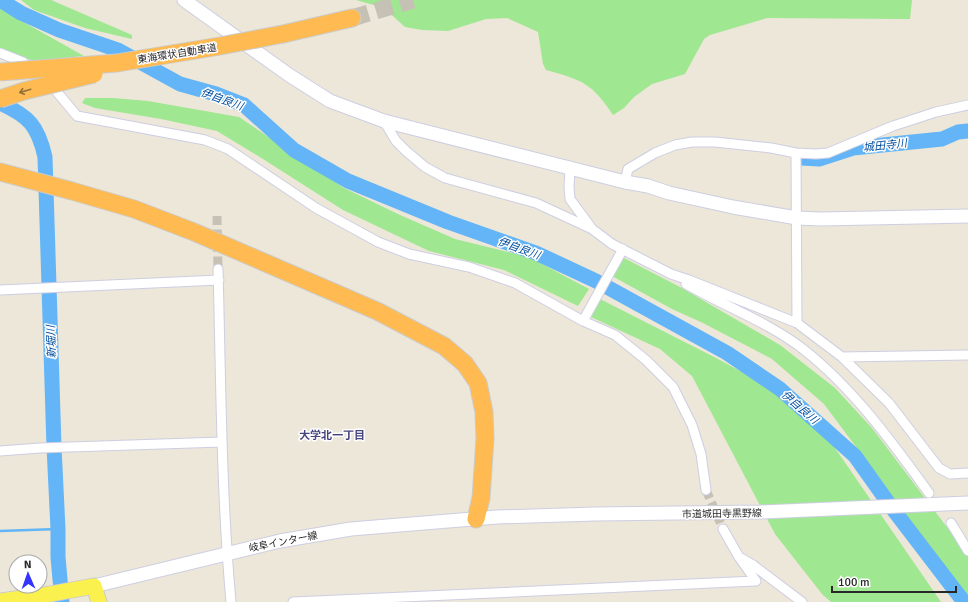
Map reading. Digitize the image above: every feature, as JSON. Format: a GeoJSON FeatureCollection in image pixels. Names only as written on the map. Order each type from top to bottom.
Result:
{"type":"FeatureCollection","features":[{"type":"Feature","properties":{"kind":"highway","name":"東海環状自動車道"},"geometry":{"type":"LineString","coordinates":[[0,72],[87,66],[158,57],[283,34],[352,18]]}},
{"type":"Feature","properties":{"kind":"highway"},"geometry":{"type":"LineString","coordinates":[[0,99],[24,91],[158,57]]}},
{"type":"Feature","properties":{"kind":"highway"},"geometry":{"type":"LineString","coordinates":[[0,172],[28,185],[71,196],[134,209],[194,232],[377,311],[444,346],[465,364],[478,383],[484,412],[485,439],[481,498],[476,518]]}},
{"type":"Feature","properties":{"kind":"highway"},"geometry":{"type":"LineString","coordinates":[[0,184],[28,185]]}},
{"type":"Feature","properties":{"kind":"main road"},"geometry":{"type":"LineString","coordinates":[[0,601],[94,586]]}},
{"type":"Feature","properties":{"kind":"main road"},"geometry":{"type":"LineString","coordinates":[[90,602],[94,586]]}},
{"type":"Feature","properties":{"kind":"main road"},"geometry":{"type":"LineString","coordinates":[[94,586],[99,602]]}},
{"type":"Feature","properties":{"kind":"street"},"geometry":{"type":"LineString","coordinates":[[184,0],[288,75],[330,101],[384,121],[625,182],[648,186],[669,193],[733,207],[797,218],[821,219],[968,216]]}},
{"type":"Feature","properties":{"kind":"street"},"geometry":{"type":"LineString","coordinates":[[0,53],[23,62],[47,80],[77,116],[204,140],[228,149],[316,208],[378,242],[409,254],[470,267],[515,283],[615,335],[646,360],[672,387],[692,425],[701,454],[706,490]]}},
{"type":"Feature","properties":{"kind":"street"},"geometry":{"type":"LineString","coordinates":[[625,182],[628,169],[655,153],[692,142],[715,142],[771,148],[796,153],[828,154],[893,126],[936,112],[968,105]]}},
{"type":"Feature","properties":{"kind":"street"},"geometry":{"type":"LineString","coordinates":[[384,121],[396,141],[406,151],[425,167],[444,178],[536,202],[592,229],[621,253],[798,323],[842,357],[889,403],[939,468],[950,474],[968,473]]}},
{"type":"Feature","properties":{"kind":"street"},"geometry":{"type":"LineString","coordinates":[[796,153],[798,323]]}},
{"type":"Feature","properties":{"kind":"street"},"geometry":{"type":"LineString","coordinates":[[570,168],[570,199],[592,229]]}},
{"type":"Feature","properties":{"kind":"street"},"geometry":{"type":"LineString","coordinates":[[584,318],[621,253]]}},
{"type":"Feature","properties":{"kind":"street"},"geometry":{"type":"LineString","coordinates":[[218,269],[226,553],[231,602]]}},
{"type":"Feature","properties":{"kind":"street"},"geometry":{"type":"LineString","coordinates":[[671,274],[770,328],[802,349],[834,376],[895,446],[933,499]]}},
{"type":"Feature","properties":{"kind":"street"},"geometry":{"type":"LineString","coordinates":[[0,290],[219,280]]}},
{"type":"Feature","properties":{"kind":"street"},"geometry":{"type":"LineString","coordinates":[[842,357],[968,355]]}},
{"type":"Feature","properties":{"kind":"street"},"geometry":{"type":"LineString","coordinates":[[0,451],[40,448],[222,442]]}},
{"type":"Feature","properties":{"kind":"street","name":"市道城田寺黒野線"},"geometry":{"type":"LineString","coordinates":[[476,518],[595,514],[760,512],[933,499],[968,503]]}},
{"type":"Feature","properties":{"kind":"street","name":"岐阜インター線"},"geometry":{"type":"LineString","coordinates":[[94,586],[280,541],[351,529],[476,518]]}},
{"type":"Feature","properties":{"kind":"street"},"geometry":{"type":"LineString","coordinates":[[951,523],[968,551]]}},
{"type":"Feature","properties":{"kind":"street"},"geometry":{"type":"LineString","coordinates":[[293,602],[405,599],[756,581],[739,557],[723,528]]}},
{"type":"Feature","properties":{"kind":"street"},"geometry":{"type":"LineString","coordinates":[[739,557],[753,565],[802,602]]}},
{"type":"Feature","properties":{"kind":"green space"},"geometry":{"type":"Polygon","coordinates":[[[21,0],[51,0],[132,35],[132,39],[85,28],[34,10],[21,0]]]}},
{"type":"Feature","properties":{"kind":"green space"},"geometry":{"type":"Polygon","coordinates":[[[356,0],[912,0],[910,19],[767,18],[710,35],[704,39],[685,74],[652,84],[634,97],[624,108],[613,115],[599,96],[585,84],[546,70],[543,64],[538,32],[507,18],[486,19],[448,31],[422,30],[405,27],[384,8],[356,0]]]}},
{"type":"Feature","properties":{"kind":"green space"},"geometry":{"type":"Polygon","coordinates":[[[0,8],[84,56],[34,61],[0,49],[0,8]]]}},
{"type":"Feature","properties":{"kind":"green space"},"geometry":{"type":"Polygon","coordinates":[[[85,98],[113,98],[148,101],[239,117],[344,188],[455,239],[529,257],[589,289],[578,306],[504,270],[429,251],[343,210],[217,131],[161,119],[95,108],[82,103],[85,98]]]}},
{"type":"Feature","properties":{"kind":"green space"},"geometry":{"type":"Polygon","coordinates":[[[622,257],[680,287],[780,345],[835,388],[872,428],[968,555],[968,601],[935,558],[874,471],[824,404],[772,359],[703,323],[672,309],[612,276],[622,257]]]}},
{"type":"Feature","properties":{"kind":"green space"},"geometry":{"type":"Polygon","coordinates":[[[600,299],[766,385],[826,435],[941,602],[831,602],[822,594],[775,534],[692,376],[660,349],[591,317],[600,299]]]}},
{"type":"Feature","properties":{"kind":"waterway","name":"伊自良川"},"geometry":{"type":"LineString","coordinates":[[0,0],[21,13],[59,30],[118,50],[180,84],[216,94],[244,105],[294,150],[348,181],[448,222],[536,253],[596,281],[727,353],[780,389],[855,456],[892,508],[964,602]]}},
{"type":"Feature","properties":{"kind":"waterway","name":"新堀川"},"geometry":{"type":"LineString","coordinates":[[0,103],[18,113],[31,123],[39,137],[45,157],[58,557],[62,602]]}},
{"type":"Feature","properties":{"kind":"waterway","name":"城田寺川"},"geometry":{"type":"LineString","coordinates":[[801,158],[819,159],[853,148],[942,139],[958,132],[968,131]]}},
{"type":"Feature","properties":{"kind":"waterway"},"geometry":{"type":"LineString","coordinates":[[0,531],[58,529]]}},
{"type":"Feature","properties":{"kind":"tunnel"},"geometry":{"type":"LineString","coordinates":[[352,18],[413,0]]}},
{"type":"Feature","properties":{"kind":"tunnel"},"geometry":{"type":"LineString","coordinates":[[217,216],[218,269]]}},
{"type":"Feature","properties":{"kind":"tunnel"},"geometry":{"type":"LineString","coordinates":[[706,490],[723,529]]}},
{"type":"Feature","properties":{"kind":"district","name":"大学北一丁目"},"geometry":{"type":"Point","coordinates":[332,435]}}]}
